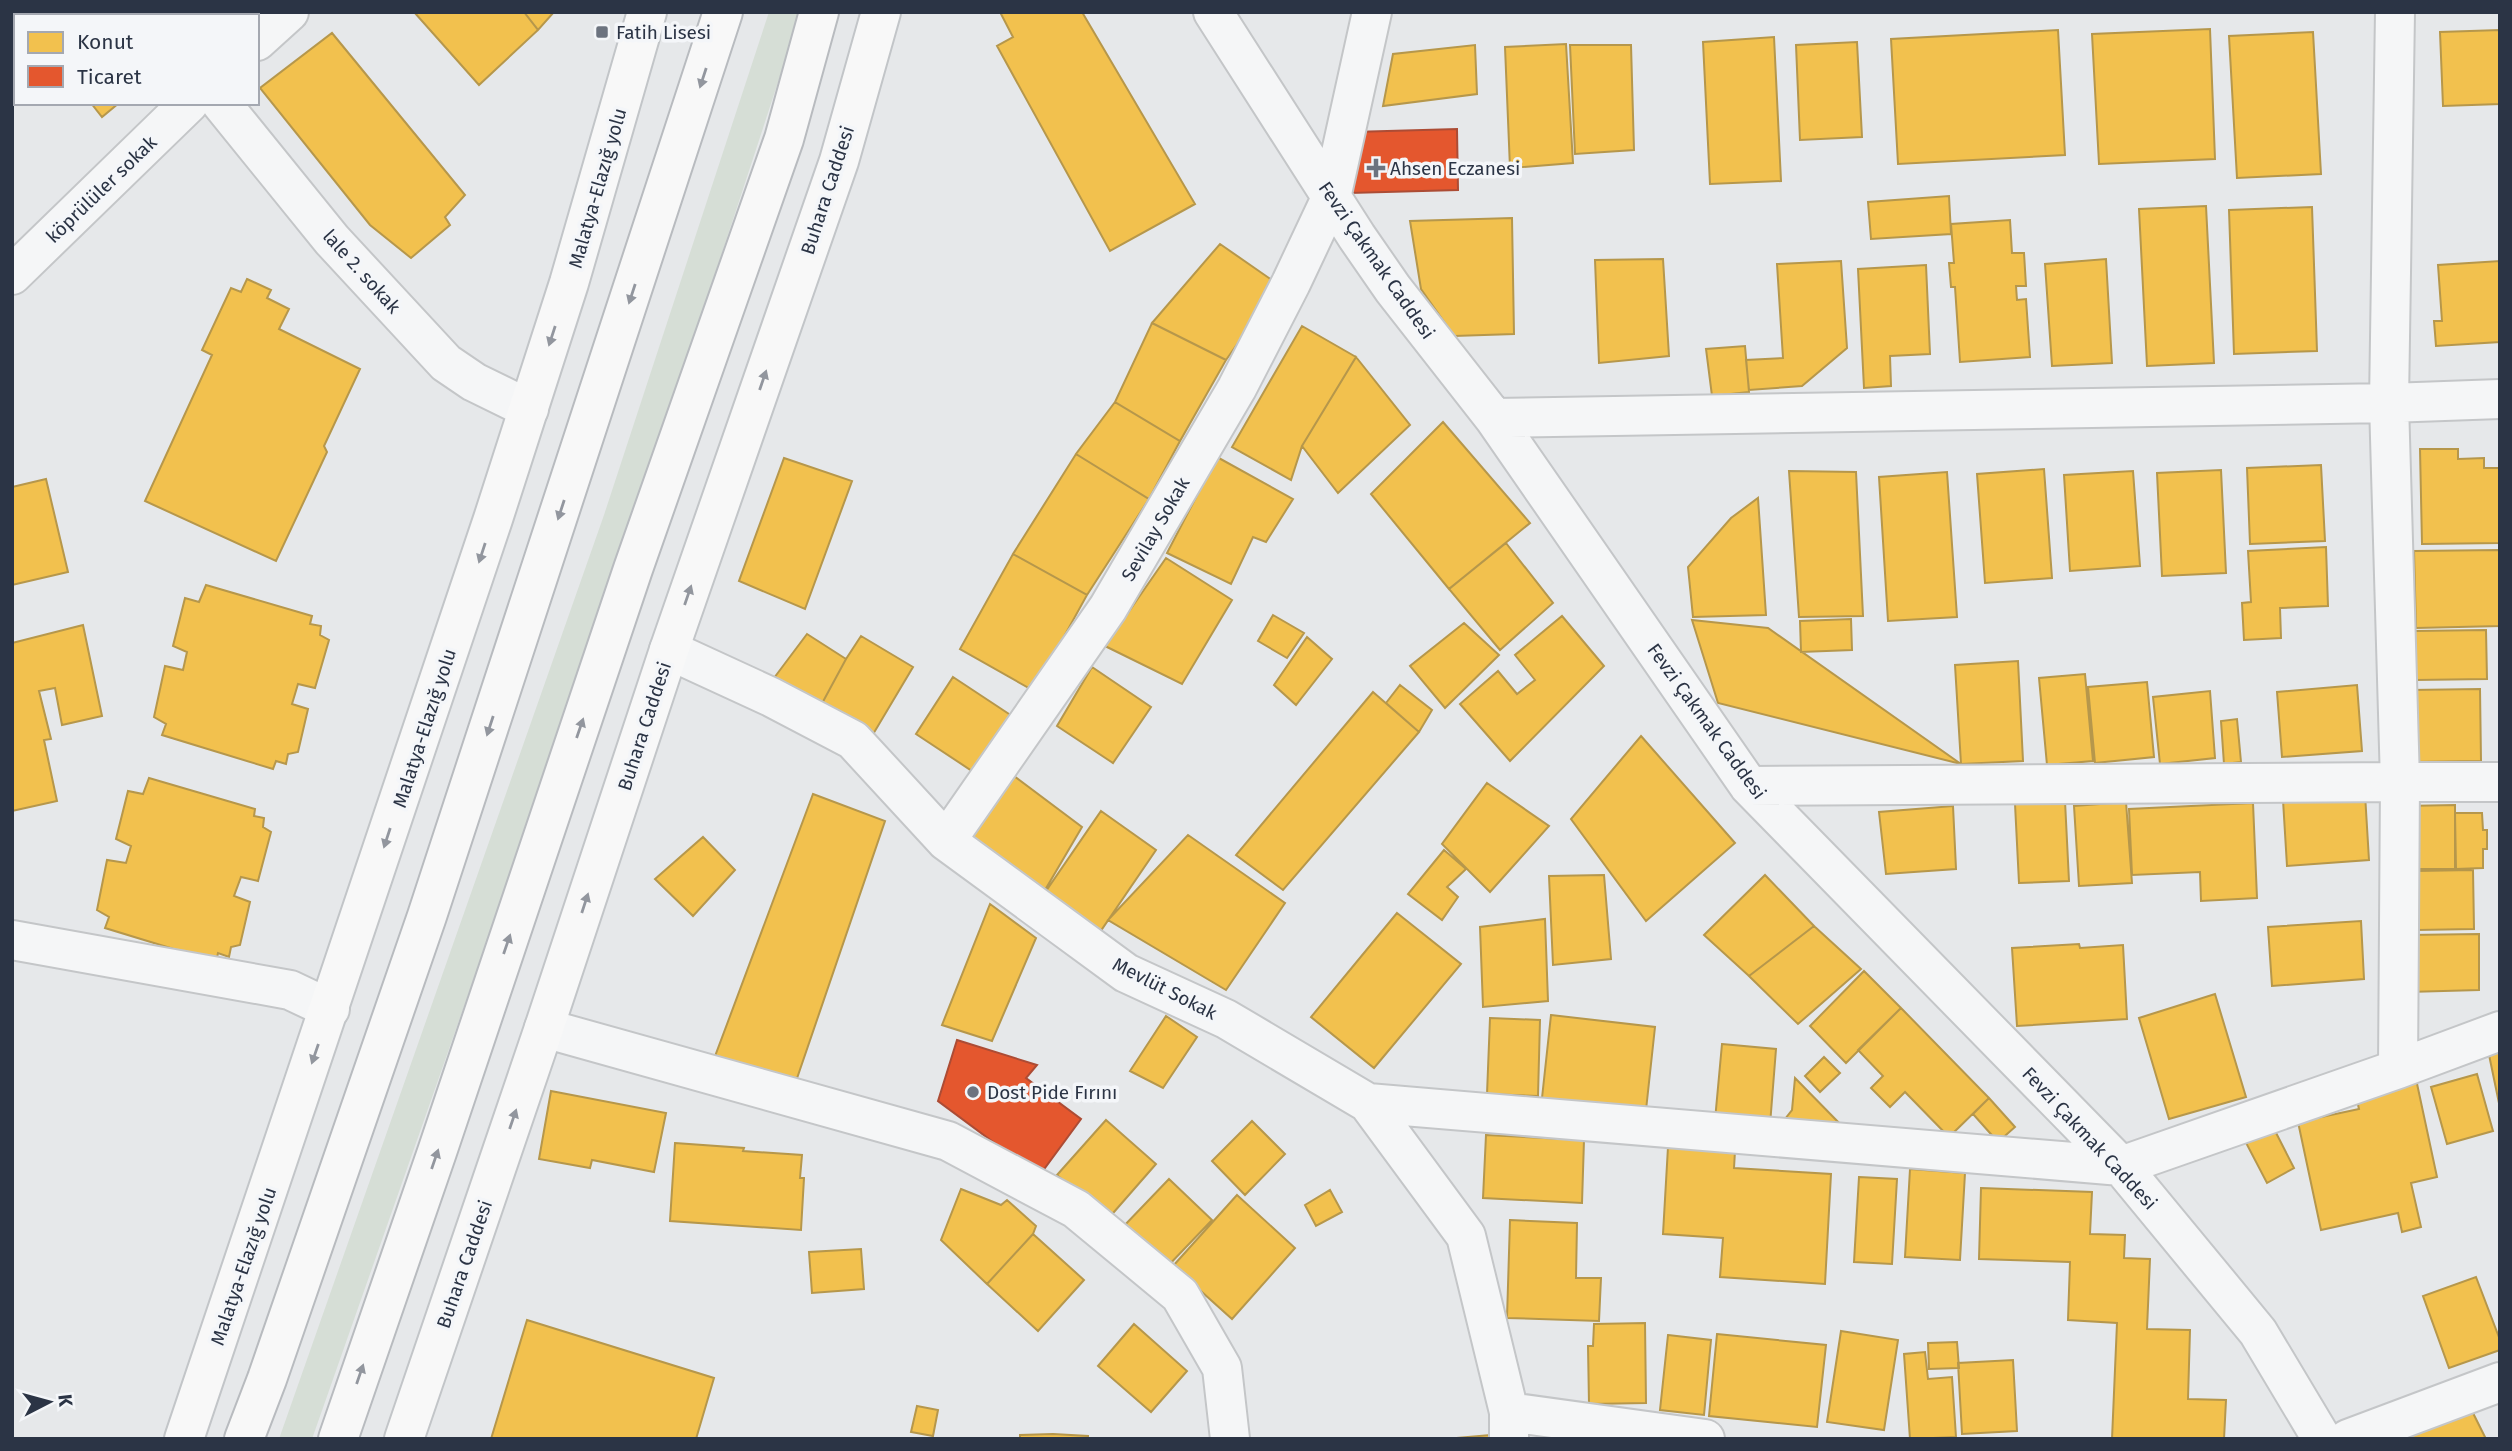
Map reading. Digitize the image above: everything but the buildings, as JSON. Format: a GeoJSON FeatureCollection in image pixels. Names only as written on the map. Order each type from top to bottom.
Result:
{"type":"FeatureCollection","features":[{"type":"Feature","properties":{"kind":"main road","name":"Malatya-Elazığ yolu"},"geometry":{"type":"LineString","coordinates":[[184,1439],[529,409],[569,283],[647,12]]}},
{"type":"Feature","properties":{"kind":"main road"},"geometry":{"type":"LineString","coordinates":[[244,1439],[272,1366],[427,916],[723,12]]}},
{"type":"Feature","properties":{"kind":"main road"},"geometry":{"type":"LineString","coordinates":[[338,1439],[438,1152],[629,582],[784,139],[820,12]]}},
{"type":"Feature","properties":{"kind":"main road","name":"Buhara Caddesi"},"geometry":{"type":"LineString","coordinates":[[404,1439],[669,650],[839,161],[881,12]]}},
{"type":"Feature","properties":{"kind":"street"},"geometry":{"type":"LineString","coordinates":[[259,39],[289,12]]}},
{"type":"Feature","properties":{"kind":"street","name":"Fevzi Çakmak Caddesi"},"geometry":{"type":"LineString","coordinates":[[1213,12],[1331,198],[1393,289],[1494,418],[1749,786],[2122,1166],[2258,1332],[2322,1439]]}},
{"type":"Feature","properties":{"kind":"street","name":"Sevilay Sokak"},"geometry":{"type":"LineString","coordinates":[[946,841],[1108,608],[1237,388],[1291,283],[1331,198],[1372,12]]}},
{"type":"Feature","properties":{"kind":"street"},"geometry":{"type":"LineString","coordinates":[[2395,12],[2389,403],[2400,782],[2398,1069]]}},
{"type":"Feature","properties":{"kind":"street","name":"köprülüler sokak"},"geometry":{"type":"LineString","coordinates":[[12,275],[187,105]]}},
{"type":"Feature","properties":{"kind":"street","name":"lale 2. sokak"},"geometry":{"type":"LineString","coordinates":[[223,105],[332,240],[446,363],[474,382],[529,409]]}},
{"type":"Feature","properties":{"kind":"street"},"geometry":{"type":"LineString","coordinates":[[1494,418],[2500,399]]}},
{"type":"Feature","properties":{"kind":"street","name":"Mevlüt Sokak"},"geometry":{"type":"LineString","coordinates":[[669,650],[771,697],[853,740],[946,841],[1126,973],[1226,1019],[1368,1102],[1466,1236],[1509,1426]]}},
{"type":"Feature","properties":{"kind":"street"},"geometry":{"type":"LineString","coordinates":[[1749,786],[2500,782]]}},
{"type":"Feature","properties":{"kind":"street"},"geometry":{"type":"LineString","coordinates":[[12,940],[290,990],[330,1009]]}},
{"type":"Feature","properties":{"kind":"street"},"geometry":{"type":"LineString","coordinates":[[544,1028],[948,1141],[1076,1209],[1180,1295],[1222,1368],[1230,1439]]}},
{"type":"Feature","properties":{"kind":"street"},"geometry":{"type":"LineString","coordinates":[[1368,1102],[2122,1166],[2500,1031]]}},
{"type":"Feature","properties":{"kind":"street"},"geometry":{"type":"LineString","coordinates":[[2348,1439],[2500,1382]]}},
{"type":"Feature","properties":{"kind":"street"},"geometry":{"type":"LineString","coordinates":[[1509,1426],[1705,1439]]}},
{"type":"Feature","properties":{"kind":"shaded area"},"geometry":{"type":"Polygon","coordinates":[[[769,12],[801,12],[631,531],[312,1439],[279,1439],[604,515],[769,12]]]}},
{"type":"Feature","properties":{"kind":"place","name":"Fatih Lisesi"},"geometry":{"type":"Point","coordinates":[602,32]}},
{"type":"Feature","properties":{"kind":"place","name":"Ahsen Eczanesi"},"geometry":{"type":"Point","coordinates":[1376,168]}},
{"type":"Feature","properties":{"kind":"place","name":"Dost Pide Fırını"},"geometry":{"type":"Point","coordinates":[973,1092]}}]}
